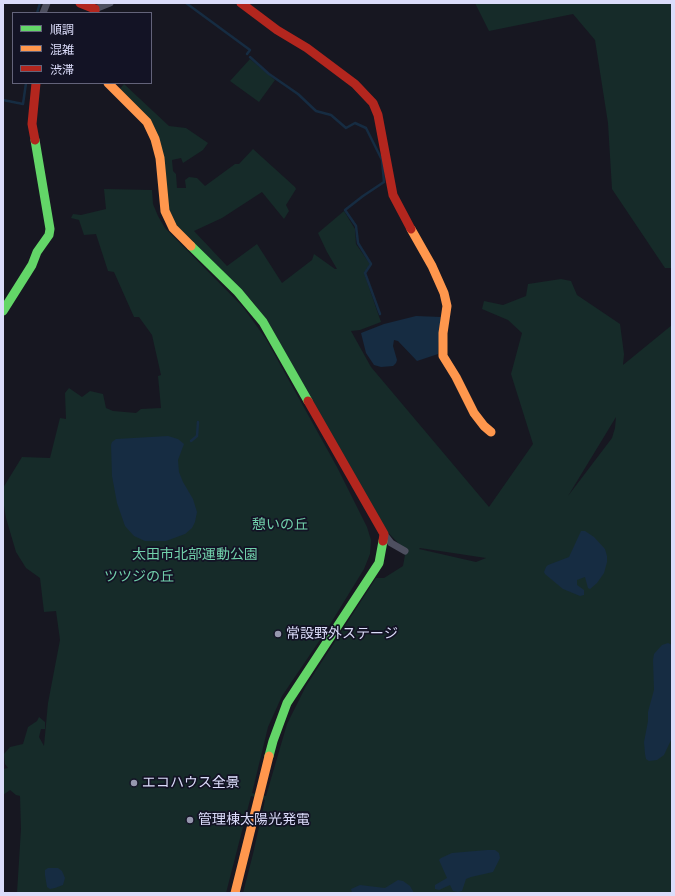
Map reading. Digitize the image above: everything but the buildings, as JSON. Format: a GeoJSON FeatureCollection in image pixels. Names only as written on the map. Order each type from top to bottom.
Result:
{"type":"FeatureCollection","features":[{"type":"Feature","properties":{"kind":"street"},"geometry":{"type":"LineString","coordinates":[[80,3],[95,11],[110,3]]}},
{"type":"Feature","properties":{"kind":"street"},"geometry":{"type":"LineString","coordinates":[[241,3],[276,30],[307,48],[356,84],[373,103],[378,115],[390,182],[394,194],[432,266],[444,293],[446,306],[443,332],[443,356],[456,377],[474,413],[484,426],[491,432]]}},
{"type":"Feature","properties":{"kind":"street"},"geometry":{"type":"LineString","coordinates":[[3,311],[32,265],[37,252],[49,235],[50,229],[32,124],[36,84]]}},
{"type":"Feature","properties":{"kind":"street"},"geometry":{"type":"LineString","coordinates":[[109,84],[147,122],[156,139],[160,158],[165,211],[173,228],[238,292],[263,322],[330,436],[384,534],[391,543],[405,551]]}},
{"type":"Feature","properties":{"kind":"street"},"geometry":{"type":"LineString","coordinates":[[235,893],[274,741],[288,703],[379,563],[384,534]]}},
{"type":"Feature","properties":{"kind":"green space"},"geometry":{"type":"Polygon","coordinates":[[[475,3],[672,3],[672,268],[665,268],[612,189],[608,123],[595,40],[573,14],[489,31],[475,3]]]}},
{"type":"Feature","properties":{"kind":"green space"},"geometry":{"type":"Polygon","coordinates":[[[250,59],[275,80],[259,102],[230,81],[250,59]]]}},
{"type":"Feature","properties":{"kind":"green space"},"geometry":{"type":"Polygon","coordinates":[[[124,84],[169,126],[186,128],[208,143],[203,150],[183,163],[181,158],[172,160],[173,171],[176,174],[177,188],[186,188],[185,180],[189,177],[197,178],[205,186],[235,164],[239,164],[253,149],[295,187],[296,189],[286,205],[289,211],[284,219],[262,192],[222,218],[194,231],[227,266],[257,244],[282,283],[312,260],[314,254],[337,269],[318,233],[344,211],[355,229],[356,244],[370,264],[364,273],[381,322],[360,330],[351,331],[371,367],[489,507],[533,444],[511,374],[522,333],[508,320],[482,309],[484,301],[503,305],[526,296],[528,284],[561,279],[571,281],[577,295],[620,324],[624,354],[623,365],[672,325],[672,893],[243,893],[265,800],[251,796],[226,893],[17,893],[21,829],[20,796],[16,795],[10,790],[3,795],[3,769],[8,768],[5,764],[4,754],[10,747],[23,744],[28,727],[37,721],[39,717],[45,722],[45,729],[41,729],[39,737],[44,746],[48,703],[60,640],[56,611],[44,612],[40,578],[26,568],[16,552],[6,518],[3,488],[22,457],[50,458],[60,418],[66,419],[65,393],[69,388],[82,397],[90,391],[103,394],[106,408],[113,411],[136,413],[141,409],[161,408],[158,376],[161,375],[152,335],[139,317],[134,317],[114,272],[108,271],[96,234],[84,235],[79,220],[71,218],[73,214],[81,215],[106,209],[104,189],[152,190],[153,204],[165,228],[243,307],[266,339],[337,467],[367,527],[371,540],[370,554],[364,569],[326,631],[282,696],[268,727],[252,793],[266,796],[287,724],[306,686],[376,578],[384,578],[403,566],[405,555],[399,544],[380,524],[270,325],[252,301],[180,230],[167,211],[160,145],[118,91],[124,84]],[[616,417],[568,496],[612,438],[616,417]],[[420,548],[419,549],[476,562],[486,558],[420,548]]]}},
{"type":"Feature","properties":{"kind":"water"},"geometry":{"type":"Polygon","coordinates":[[[416,316],[441,317],[438,354],[417,361],[398,341],[394,340],[393,346],[397,360],[396,363],[393,366],[381,367],[374,365],[366,353],[361,333],[384,324],[416,316]]]}},
{"type":"Feature","properties":{"kind":"water"},"geometry":{"type":"Polygon","coordinates":[[[168,436],[178,439],[184,444],[178,460],[179,472],[193,499],[197,512],[195,522],[192,528],[185,534],[166,541],[145,541],[134,536],[125,526],[117,503],[112,476],[111,445],[116,439],[168,436]]]}},
{"type":"Feature","properties":{"kind":"water"},"geometry":{"type":"Polygon","coordinates":[[[581,531],[585,531],[594,537],[605,549],[607,562],[604,573],[597,583],[590,589],[588,588],[585,577],[577,580],[577,585],[584,590],[584,595],[580,596],[563,589],[544,572],[548,565],[569,557],[581,531]]]}},
{"type":"Feature","properties":{"kind":"water"},"geometry":{"type":"Polygon","coordinates":[[[668,643],[672,645],[672,738],[664,755],[657,760],[649,761],[646,759],[644,742],[648,712],[654,690],[653,660],[654,654],[662,645],[668,643]]]}},
{"type":"Feature","properties":{"kind":"water"},"geometry":{"type":"Polygon","coordinates":[[[495,850],[499,853],[500,858],[493,872],[466,879],[462,891],[453,891],[450,885],[439,890],[435,889],[435,885],[447,878],[439,860],[441,858],[452,853],[495,850]]]}},
{"type":"Feature","properties":{"kind":"water"},"geometry":{"type":"Polygon","coordinates":[[[48,868],[58,868],[62,871],[65,878],[63,885],[50,889],[47,887],[45,870],[48,868]]]}},
{"type":"Feature","properties":{"kind":"water"},"geometry":{"type":"Polygon","coordinates":[[[398,880],[403,881],[410,886],[414,893],[352,893],[351,889],[360,885],[385,888],[398,880]]]}},
{"type":"Feature","properties":{"kind":"waterway"},"geometry":{"type":"LineString","coordinates":[[37,12],[40,3]]}},
{"type":"Feature","properties":{"kind":"waterway"},"geometry":{"type":"LineString","coordinates":[[186,3],[250,50],[247,54]]}},
{"type":"Feature","properties":{"kind":"waterway"},"geometry":{"type":"LineString","coordinates":[[250,57],[269,74],[298,94],[316,111],[331,115],[346,128],[355,123],[366,128],[382,160],[384,182],[345,210],[356,226],[358,243],[371,264],[365,273],[380,314]]}},
{"type":"Feature","properties":{"kind":"waterway"},"geometry":{"type":"LineString","coordinates":[[3,100],[23,104],[26,84]]}},
{"type":"Feature","properties":{"kind":"waterway"},"geometry":{"type":"LineString","coordinates":[[191,441],[197,436],[198,422]]}},
{"type":"Feature","properties":{"kind":"traffic: fast"},"geometry":{"type":"LineString","coordinates":[[3,311],[32,265],[37,252],[49,235],[50,229],[35,140]]}},
{"type":"Feature","properties":{"kind":"traffic: fast"},"geometry":{"type":"LineString","coordinates":[[191,246],[238,292],[263,322],[308,401]]}},
{"type":"Feature","properties":{"kind":"traffic: fast"},"geometry":{"type":"LineString","coordinates":[[269,756],[287,703],[379,563],[383,541]]}},
{"type":"Feature","properties":{"kind":"traffic: slow"},"geometry":{"type":"LineString","coordinates":[[109,84],[147,122],[155,139],[160,158],[165,211],[173,228],[191,246]]}},
{"type":"Feature","properties":{"kind":"traffic: slow"},"geometry":{"type":"LineString","coordinates":[[411,229],[432,266],[444,293],[447,306],[443,333],[443,356],[456,377],[474,413],[484,426],[491,432]]}},
{"type":"Feature","properties":{"kind":"traffic: slow"},"geometry":{"type":"LineString","coordinates":[[235,893],[269,756]]}},
{"type":"Feature","properties":{"kind":"traffic: jam"},"geometry":{"type":"LineString","coordinates":[[80,3],[95,9],[95,12]]}},
{"type":"Feature","properties":{"kind":"traffic: jam"},"geometry":{"type":"LineString","coordinates":[[241,3],[277,30],[307,48],[355,84],[373,103],[378,115],[393,195],[411,229]]}},
{"type":"Feature","properties":{"kind":"traffic: jam"},"geometry":{"type":"LineString","coordinates":[[35,140],[32,124],[36,84]]}},
{"type":"Feature","properties":{"kind":"traffic: jam"},"geometry":{"type":"LineString","coordinates":[[308,401],[384,534],[383,541]]}},
{"type":"Feature","properties":{"kind":"place","name":"常設野外ステージ"},"geometry":{"type":"Point","coordinates":[278,634]}},
{"type":"Feature","properties":{"kind":"place","name":"エコハウス全景"},"geometry":{"type":"Point","coordinates":[134,783]}},
{"type":"Feature","properties":{"kind":"place","name":"管理棟太陽光発電"},"geometry":{"type":"Point","coordinates":[190,820]}},
{"type":"Feature","properties":{"kind":"park label","name":"憩いの丘"},"geometry":{"type":"Point","coordinates":[280,525]}},
{"type":"Feature","properties":{"kind":"park label","name":"太田市北部運動公園"},"geometry":{"type":"Point","coordinates":[195,555]}},
{"type":"Feature","properties":{"kind":"park label","name":"ツツジの丘"},"geometry":{"type":"Point","coordinates":[139,577]}}]}
